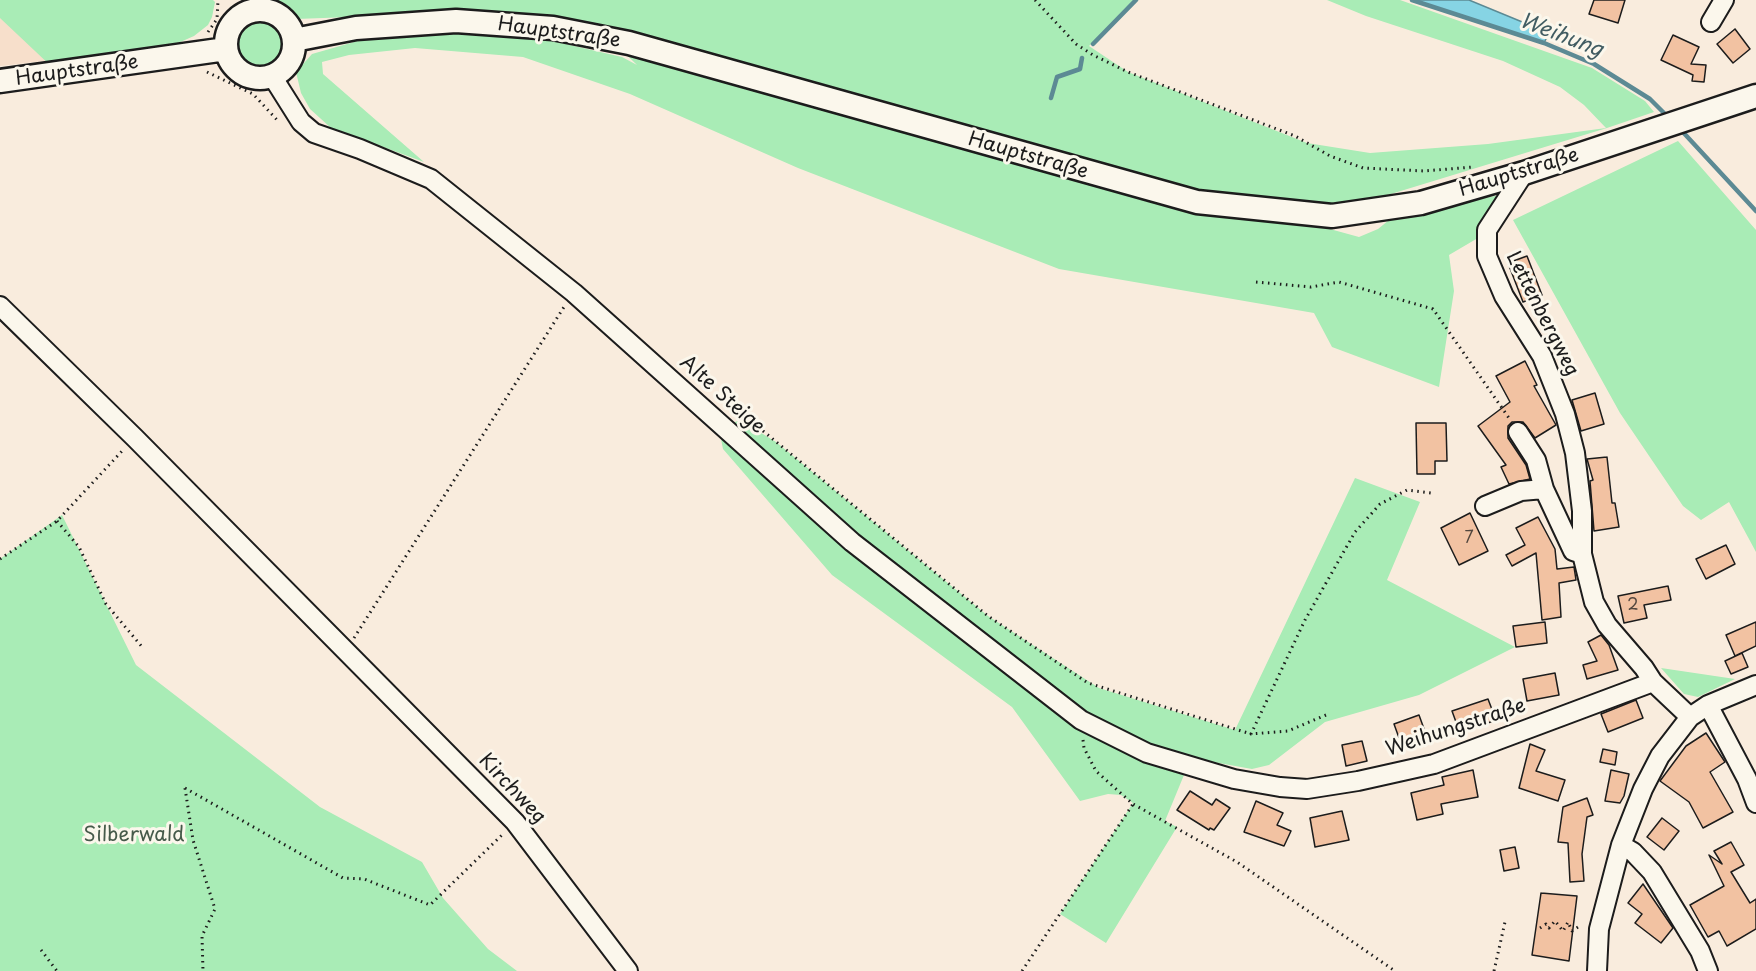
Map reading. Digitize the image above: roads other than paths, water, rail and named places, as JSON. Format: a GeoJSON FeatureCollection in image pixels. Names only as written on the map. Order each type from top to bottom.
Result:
{"type":"FeatureCollection","features":[{"type":"Feature","properties":{"kind":"main road"},"geometry":{"type":"LineString","coordinates":[[254,10],[268,11],[283,19],[294,40],[290,61],[283,70],[272,76],[258,78],[239,71],[231,62],[226,49],[226,40],[233,24],[254,10]]}},
{"type":"Feature","properties":{"kind":"main road","name":"Hauptstraße"},"geometry":{"type":"LineString","coordinates":[[294,40],[356,28],[456,21],[553,28],[629,43],[1197,202],[1332,216],[1405,207],[1524,173],[1702,112],[1756,96]]}},
{"type":"Feature","properties":{"kind":"main road","name":"Hauptstraße"},"geometry":{"type":"LineString","coordinates":[[0,81],[226,49]]}},
{"type":"Feature","properties":{"kind":"street"},"geometry":{"type":"LineString","coordinates":[[1711,22],[1724,0]]}},
{"type":"Feature","properties":{"kind":"street","name":"Alte Steige"},"geometry":{"type":"LineString","coordinates":[[272,76],[301,122],[314,133],[360,149],[431,179],[573,293],[852,542],[1081,720],[1147,753]]}},
{"type":"Feature","properties":{"kind":"street","name":"Lettenbergweg"},"geometry":{"type":"LineString","coordinates":[[1524,173],[1486,230],[1486,256],[1504,296],[1542,356],[1565,414],[1575,453],[1582,511],[1582,554],[1594,602],[1606,625],[1644,668],[1653,682]]}},
{"type":"Feature","properties":{"kind":"street","name":"Kirchweg"},"geometry":{"type":"LineString","coordinates":[[0,306],[135,438],[515,822],[628,971]]}},
{"type":"Feature","properties":{"kind":"street","name":"Lettenbergweg"},"geometry":{"type":"LineString","coordinates":[[1518,432],[1536,460],[1544,489],[1573,551],[1582,554]]}},
{"type":"Feature","properties":{"kind":"street"},"geometry":{"type":"LineString","coordinates":[[1485,506],[1521,491],[1544,489]]}},
{"type":"Feature","properties":{"kind":"street"},"geometry":{"type":"LineString","coordinates":[[1653,682],[1690,717]]}},
{"type":"Feature","properties":{"kind":"street","name":"Weihungstraße"},"geometry":{"type":"LineString","coordinates":[[1147,753],[1256,784],[1316,788],[1358,782],[1434,764],[1653,682]]}},
{"type":"Feature","properties":{"kind":"street"},"geometry":{"type":"LineString","coordinates":[[1597,971],[1599,929],[1621,845],[1643,789],[1660,756],[1690,717],[1708,705],[1756,685]]}},
{"type":"Feature","properties":{"kind":"street"},"geometry":{"type":"LineString","coordinates":[[1708,705],[1738,759],[1756,803]]}},
{"type":"Feature","properties":{"kind":"street"},"geometry":{"type":"LineString","coordinates":[[1621,845],[1633,852],[1652,872],[1700,951],[1707,971]]}},
{"type":"Feature","properties":{"kind":"water"},"geometry":{"type":"Polygon","coordinates":[[[1413,0],[1469,0],[1549,33],[1544,43],[1413,0]]]}},
{"type":"Feature","properties":{"kind":"waterway"},"geometry":{"type":"LineString","coordinates":[[1093,44],[1136,0]]}},
{"type":"Feature","properties":{"kind":"waterway","name":"Weihung"},"geometry":{"type":"LineString","coordinates":[[1412,0],[1544,43],[1594,64],[1650,99],[1668,117]]}},
{"type":"Feature","properties":{"kind":"waterway"},"geometry":{"type":"LineString","coordinates":[[1051,98],[1057,77],[1080,69],[1082,58]]}},
{"type":"Feature","properties":{"kind":"waterway","name":"Weihung"},"geometry":{"type":"LineString","coordinates":[[1681,130],[1756,211]]}},
{"type":"Feature","properties":{"kind":"park label","name":"Silberwald"},"geometry":{"type":"Point","coordinates":[134,835]}}]}
